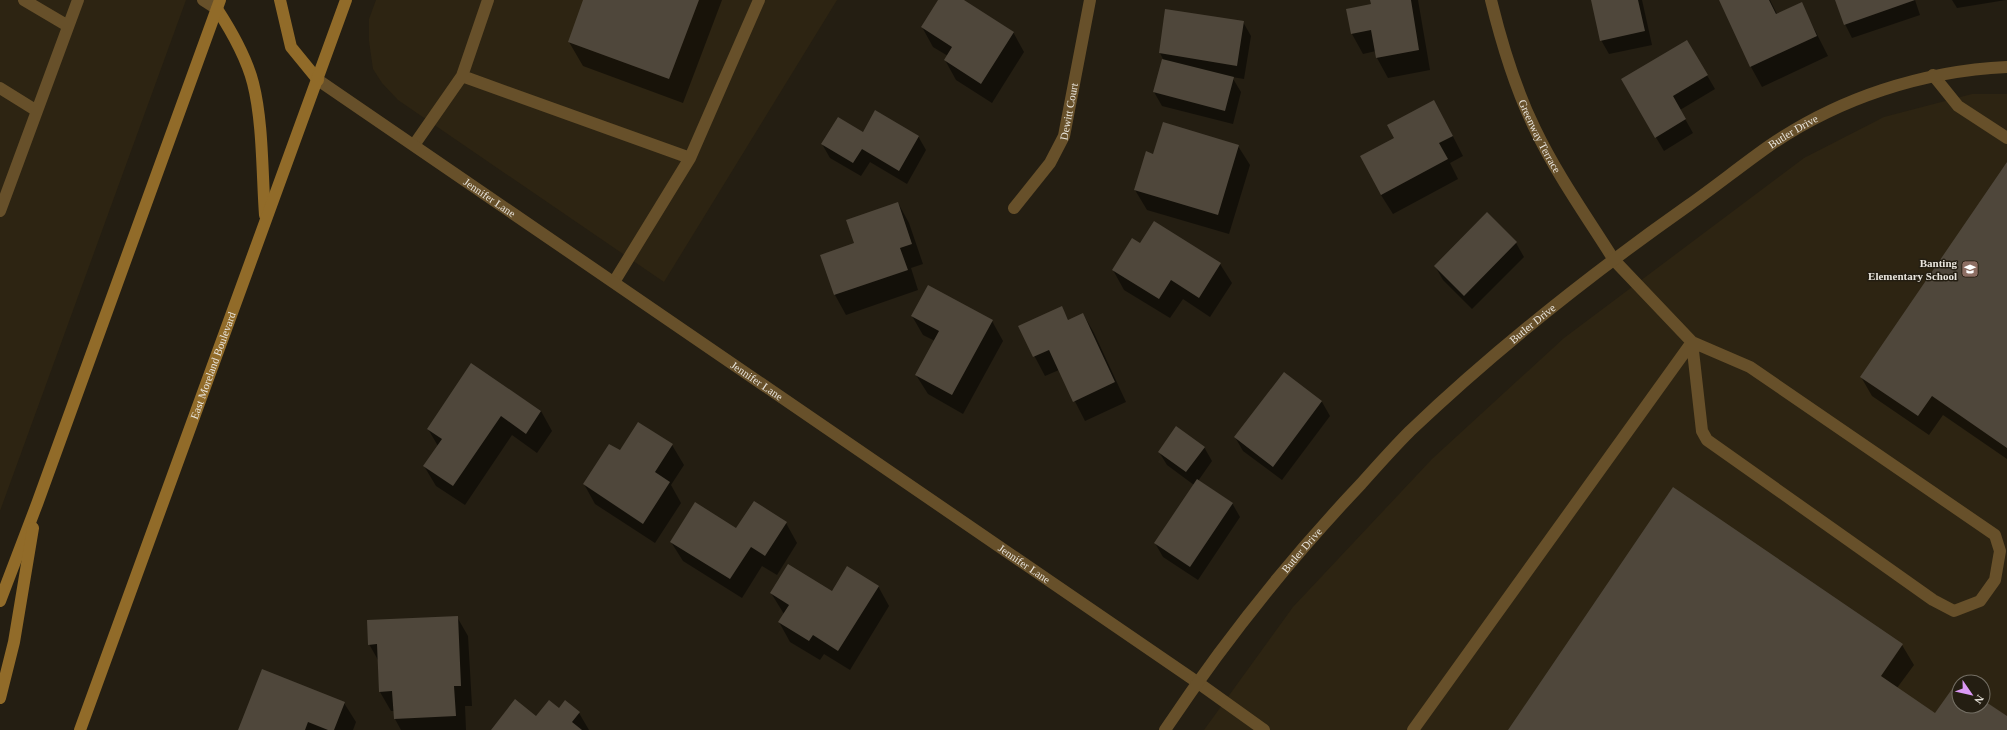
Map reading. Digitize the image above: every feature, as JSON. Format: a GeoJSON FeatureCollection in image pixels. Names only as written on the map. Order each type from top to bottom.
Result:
{"type":"FeatureCollection","features":[{"type":"Feature","properties":{"kind":"main road"},"geometry":{"type":"LineString","coordinates":[[280,0],[291,47],[318,80]]}},
{"type":"Feature","properties":{"kind":"main road","name":"East Moreland Boulevard"},"geometry":{"type":"LineString","coordinates":[[80,730],[346,0]]}},
{"type":"Feature","properties":{"kind":"main road"},"geometry":{"type":"LineString","coordinates":[[219,4],[237,39],[253,83],[258,121],[266,220]]}},
{"type":"Feature","properties":{"kind":"main road"},"geometry":{"type":"LineString","coordinates":[[0,601],[37,504],[219,4]]}},
{"type":"Feature","properties":{"kind":"main road"},"geometry":{"type":"LineString","coordinates":[[0,698],[14,642],[37,504]]}},
{"type":"Feature","properties":{"kind":"street"},"geometry":{"type":"LineString","coordinates":[[24,0],[68,26]]}},
{"type":"Feature","properties":{"kind":"street"},"geometry":{"type":"LineString","coordinates":[[0,211],[4,187],[37,111],[78,0]]}},
{"type":"Feature","properties":{"kind":"street"},"geometry":{"type":"LineString","coordinates":[[203,0],[219,4]]}},
{"type":"Feature","properties":{"kind":"street"},"geometry":{"type":"LineString","coordinates":[[414,144],[462,76],[488,0]]}},
{"type":"Feature","properties":{"kind":"street"},"geometry":{"type":"LineString","coordinates":[[614,282],[690,158],[759,0]]}},
{"type":"Feature","properties":{"kind":"street","name":"Dewitt Court"},"geometry":{"type":"LineString","coordinates":[[1014,208],[1050,163],[1064,136],[1090,0]]}},
{"type":"Feature","properties":{"kind":"street","name":"Greenway Terrace"},"geometry":{"type":"LineString","coordinates":[[1491,0],[1506,57],[1516,86],[1535,129],[1549,155],[1614,260],[1692,342]]}},
{"type":"Feature","properties":{"kind":"street","name":"Butler Drive"},"geometry":{"type":"LineString","coordinates":[[1165,730],[1197,682],[1280,574],[1338,507],[1408,433],[1467,379],[1614,260],[1770,146],[1804,124],[1840,105],[1882,90],[1933,75],[1981,68],[2007,67]]}},
{"type":"Feature","properties":{"kind":"street"},"geometry":{"type":"LineString","coordinates":[[1933,75],[1958,106],[2007,138]]}},
{"type":"Feature","properties":{"kind":"street"},"geometry":{"type":"LineString","coordinates":[[462,76],[690,158]]}},
{"type":"Feature","properties":{"kind":"street","name":"Jennifer Lane"},"geometry":{"type":"LineString","coordinates":[[318,80],[414,144],[1197,682],[1264,730]]}},
{"type":"Feature","properties":{"kind":"street"},"geometry":{"type":"LineString","coordinates":[[0,88],[37,111]]}},
{"type":"Feature","properties":{"kind":"street"},"geometry":{"type":"LineString","coordinates":[[1692,342],[1750,368],[1994,535],[2000,551],[1995,580],[1980,601],[1954,611],[1933,600],[1707,440],[1702,431],[1692,342]]}},
{"type":"Feature","properties":{"kind":"street"},"geometry":{"type":"LineString","coordinates":[[1413,730],[1692,342]]}},
{"type":"Feature","properties":{"kind":"shaded area"},"geometry":{"type":"Polygon","coordinates":[[[0,0],[186,0],[0,511],[0,0]]]}},
{"type":"Feature","properties":{"kind":"shaded area"},"geometry":{"type":"Polygon","coordinates":[[[376,0],[837,0],[664,282],[398,100],[382,83],[373,69],[369,41],[369,19],[376,0]]]}},
{"type":"Feature","properties":{"kind":"shaded area"},"geometry":{"type":"Polygon","coordinates":[[[1972,94],[2007,94],[2007,730],[1204,730],[1293,607],[1432,459],[1564,338],[1804,158],[1884,117],[1972,94]]]}},
{"type":"Feature","properties":{"kind":"building"},"geometry":{"type":"Polygon","coordinates":[[[583,0],[699,0],[669,79],[568,42],[583,0]]]}},
{"type":"Feature","properties":{"kind":"building"},"geometry":{"type":"Polygon","coordinates":[[[938,0],[964,0],[1014,32],[981,84],[944,60],[952,47],[921,27],[938,0]]]}},
{"type":"Feature","properties":{"kind":"building"},"geometry":{"type":"Polygon","coordinates":[[[1370,0],[1411,0],[1419,50],[1376,58],[1371,30],[1351,34],[1346,9],[1371,4],[1370,0]]]}},
{"type":"Feature","properties":{"kind":"building"},"geometry":{"type":"Polygon","coordinates":[[[1591,0],[1638,0],[1645,31],[1600,41],[1591,0]]]}},
{"type":"Feature","properties":{"kind":"building"},"geometry":{"type":"Polygon","coordinates":[[[1719,0],[1769,0],[1776,14],[1802,2],[1817,36],[1750,67],[1719,0]]]}},
{"type":"Feature","properties":{"kind":"building"},"geometry":{"type":"Polygon","coordinates":[[[1835,0],[1915,0],[1844,25],[1835,0]]]}},
{"type":"Feature","properties":{"kind":"building"},"geometry":{"type":"Polygon","coordinates":[[[1165,9],[1244,21],[1237,66],[1159,53],[1165,9]]]}},
{"type":"Feature","properties":{"kind":"building"},"geometry":{"type":"Polygon","coordinates":[[[1687,40],[1708,75],[1673,96],[1686,119],[1655,138],[1621,79],[1687,40]]]}},
{"type":"Feature","properties":{"kind":"building"},"geometry":{"type":"Polygon","coordinates":[[[1162,59],[1234,77],[1225,111],[1153,92],[1162,59]]]}},
{"type":"Feature","properties":{"kind":"building"},"geometry":{"type":"Polygon","coordinates":[[[1434,100],[1453,136],[1439,143],[1448,159],[1381,195],[1360,156],[1394,138],[1387,125],[1434,100]]]}},
{"type":"Feature","properties":{"kind":"building"},"geometry":{"type":"Polygon","coordinates":[[[875,110],[919,136],[899,171],[862,149],[853,163],[821,144],[838,117],[863,132],[875,110]]]}},
{"type":"Feature","properties":{"kind":"building"},"geometry":{"type":"Polygon","coordinates":[[[1163,122],[1239,145],[1218,215],[1134,190],[1146,151],[1153,154],[1163,122]]]}},
{"type":"Feature","properties":{"kind":"building","name":"Banting Elementary School"},"geometry":{"type":"Polygon","coordinates":[[[2007,162],[2007,448],[1932,396],[1918,416],[1860,377],[2007,162]]]}},
{"type":"Feature","properties":{"kind":"building"},"geometry":{"type":"Polygon","coordinates":[[[898,202],[912,244],[900,248],[908,270],[834,295],[820,255],[854,243],[846,220],[898,202]]]}},
{"type":"Feature","properties":{"kind":"building"},"geometry":{"type":"Polygon","coordinates":[[[1487,212],[1517,242],[1464,296],[1434,266],[1487,212]]]}},
{"type":"Feature","properties":{"kind":"building"},"geometry":{"type":"Polygon","coordinates":[[[1154,221],[1221,263],[1199,298],[1171,280],[1159,299],[1112,270],[1132,238],[1140,243],[1154,221]]]}},
{"type":"Feature","properties":{"kind":"building"},"geometry":{"type":"Polygon","coordinates":[[[928,285],[993,320],[952,395],[915,375],[939,331],[911,316],[928,285]]]}},
{"type":"Feature","properties":{"kind":"building"},"geometry":{"type":"Polygon","coordinates":[[[1062,306],[1068,320],[1083,313],[1115,382],[1073,402],[1049,350],[1033,357],[1018,326],[1062,306]]]}},
{"type":"Feature","properties":{"kind":"building"},"geometry":{"type":"Polygon","coordinates":[[[471,363],[541,411],[526,434],[501,416],[453,486],[423,466],[442,439],[427,429],[471,363]]]}},
{"type":"Feature","properties":{"kind":"building"},"geometry":{"type":"Polygon","coordinates":[[[1284,372],[1322,401],[1273,467],[1234,437],[1284,372]]]}},
{"type":"Feature","properties":{"kind":"building"},"geometry":{"type":"Polygon","coordinates":[[[638,422],[673,444],[655,472],[670,482],[643,524],[583,484],[609,444],[620,450],[638,422]]]}},
{"type":"Feature","properties":{"kind":"building"},"geometry":{"type":"Polygon","coordinates":[[[1176,426],[1205,447],[1186,472],[1158,452],[1176,426]]]}},
{"type":"Feature","properties":{"kind":"building"},"geometry":{"type":"Polygon","coordinates":[[[1197,479],[1233,503],[1190,567],[1154,543],[1197,479]]]}},
{"type":"Feature","properties":{"kind":"building"},"geometry":{"type":"Polygon","coordinates":[[[1673,487],[1903,644],[1881,676],[1935,713],[1951,690],[1951,714],[1991,714],[1991,705],[2007,716],[2007,730],[1508,730],[1673,487]]]}},
{"type":"Feature","properties":{"kind":"building"},"geometry":{"type":"Polygon","coordinates":[[[754,501],[787,522],[765,556],[751,547],[730,579],[670,542],[695,502],[736,528],[754,501]]]}},
{"type":"Feature","properties":{"kind":"building"},"geometry":{"type":"Polygon","coordinates":[[[788,564],[832,591],[847,566],[879,586],[838,651],[813,635],[809,641],[778,622],[789,605],[770,593],[788,564]]]}},
{"type":"Feature","properties":{"kind":"building"},"geometry":{"type":"Polygon","coordinates":[[[458,616],[461,686],[454,686],[456,716],[394,719],[392,691],[379,692],[377,644],[368,645],[367,620],[458,616]]]}},
{"type":"Feature","properties":{"kind":"building"},"geometry":{"type":"Polygon","coordinates":[[[262,669],[345,702],[334,730],[328,730],[308,722],[305,730],[238,730],[262,669]]]}},
{"type":"Feature","properties":{"kind":"building"},"geometry":{"type":"Polygon","coordinates":[[[515,699],[536,716],[549,700],[559,708],[565,700],[580,712],[572,722],[582,730],[491,730],[515,699]]]}},
{"type":"Feature","properties":{"kind":"place","name":"Banting Elementary School"},"geometry":{"type":"Point","coordinates":[1970,269]}}]}
